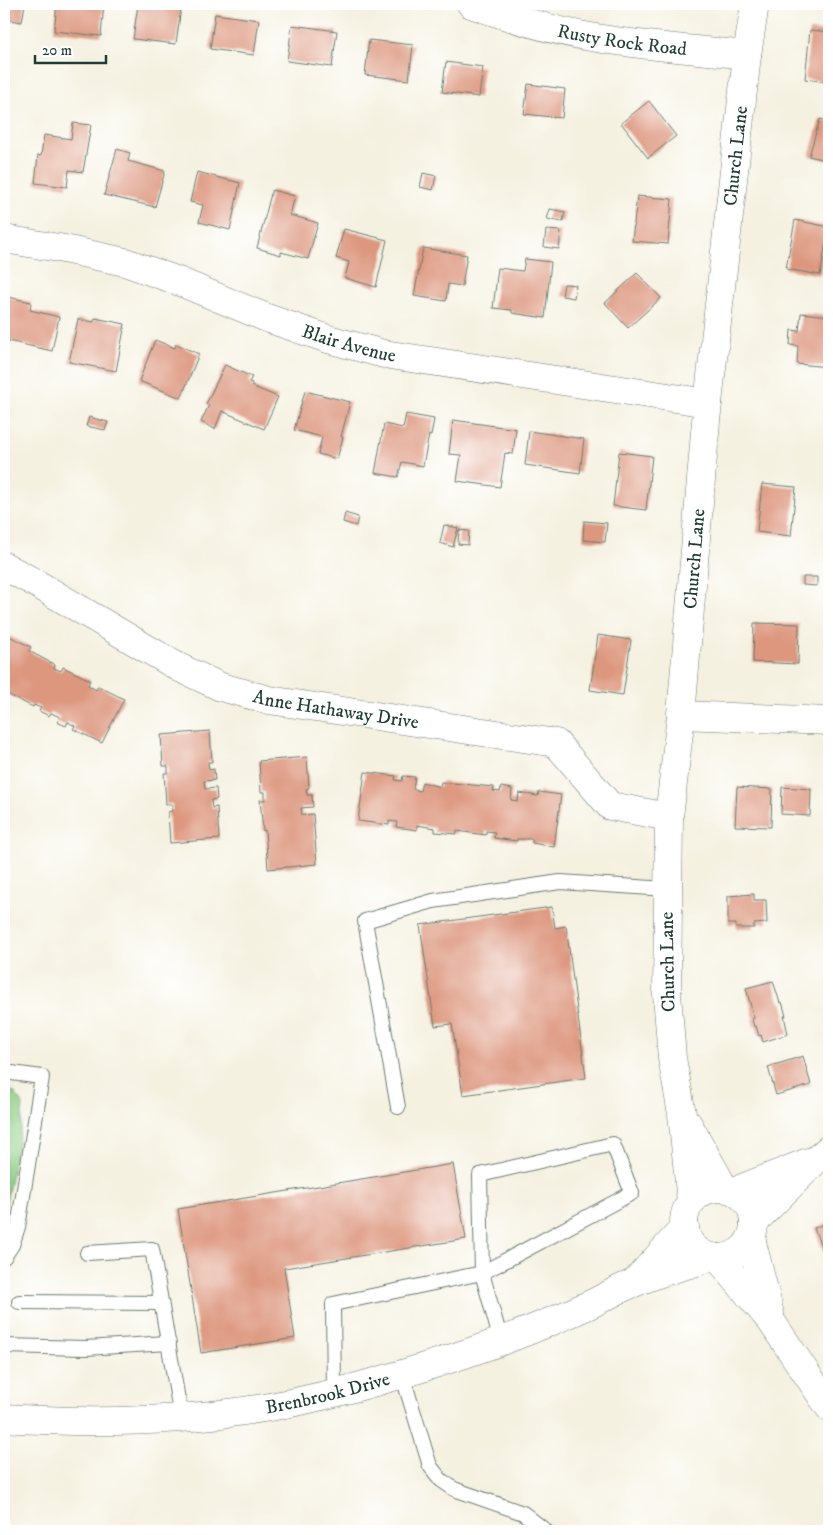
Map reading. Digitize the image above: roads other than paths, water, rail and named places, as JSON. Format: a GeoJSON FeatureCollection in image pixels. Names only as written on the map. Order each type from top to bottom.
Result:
{"type":"FeatureCollection","features":[{"type":"Feature","properties":{"kind":"street","name":"Rusty Rock Road"},"geometry":{"type":"LineString","coordinates":[[471,4],[550,29],[585,36],[623,42],[747,55]]}},
{"type":"Feature","properties":{"kind":"street","name":"Church Lane"},"geometry":{"type":"LineString","coordinates":[[688,1215],[682,1114],[672,1058],[667,994],[669,817],[681,715],[708,403],[747,55],[755,4]]}},
{"type":"Feature","properties":{"kind":"street","name":"Blair Avenue"},"geometry":{"type":"LineString","coordinates":[[4,239],[125,262],[178,281],[276,321],[328,339],[384,354],[708,403]]}},
{"type":"Feature","properties":{"kind":"street","name":"Anne Hathaway Drive"},"geometry":{"type":"LineString","coordinates":[[4,566],[178,667],[221,687],[269,700],[556,743],[610,806],[669,817]]}},
{"type":"Feature","properties":{"kind":"street"},"geometry":{"type":"LineString","coordinates":[[681,715],[829,721]]}},
{"type":"Feature","properties":{"kind":"street","name":"Church Lane"},"geometry":{"type":"LineString","coordinates":[[682,1114],[729,1189]]}},
{"type":"Feature","properties":{"kind":"street"},"geometry":{"type":"LineString","coordinates":[[729,1189],[823,1154]]}},
{"type":"Feature","properties":{"kind":"street"},"geometry":{"type":"LineString","coordinates":[[771,1321],[752,1230],[749,1204],[743,1196],[729,1189],[714,1188],[705,1190],[697,1195],[688,1215],[688,1238],[694,1247],[703,1254],[728,1257],[737,1253],[745,1246],[752,1230],[823,1154]]}},
{"type":"Feature","properties":{"kind":"street","name":"Brenbrook Drive"},"geometry":{"type":"LineString","coordinates":[[635,1282],[688,1215]]}},
{"type":"Feature","properties":{"kind":"street"},"geometry":{"type":"LineString","coordinates":[[716,1257],[771,1321],[829,1407]]}},
{"type":"Feature","properties":{"kind":"street","name":"Brenbrook Drive"},"geometry":{"type":"LineString","coordinates":[[4,1418],[92,1420],[181,1417],[273,1406],[334,1394],[402,1374],[501,1341],[587,1305],[635,1282],[716,1257]]}},
{"type":"Feature","properties":{"kind":"lane"},"geometry":{"type":"LineString","coordinates":[[398,1107],[365,921],[433,901],[560,882],[667,889]]}},
{"type":"Feature","properties":{"kind":"lane"},"geometry":{"type":"LineString","coordinates":[[4,1072],[42,1077],[18,1226],[12,1245],[4,1257]]}},
{"type":"Feature","properties":{"kind":"lane"},"geometry":{"type":"LineString","coordinates":[[334,1394],[334,1304],[482,1272],[632,1193],[613,1144],[480,1174],[482,1272],[501,1341]]}},
{"type":"Feature","properties":{"kind":"lane"},"geometry":{"type":"LineString","coordinates":[[87,1253],[152,1249],[181,1417]]}},
{"type":"Feature","properties":{"kind":"lane"},"geometry":{"type":"LineString","coordinates":[[19,1302],[161,1303]]}},
{"type":"Feature","properties":{"kind":"lane"},"geometry":{"type":"LineString","coordinates":[[4,1346],[85,1348],[168,1343]]}},
{"type":"Feature","properties":{"kind":"lane"},"geometry":{"type":"LineString","coordinates":[[402,1374],[430,1466],[441,1480],[454,1489],[523,1513],[546,1531]]}}]}
